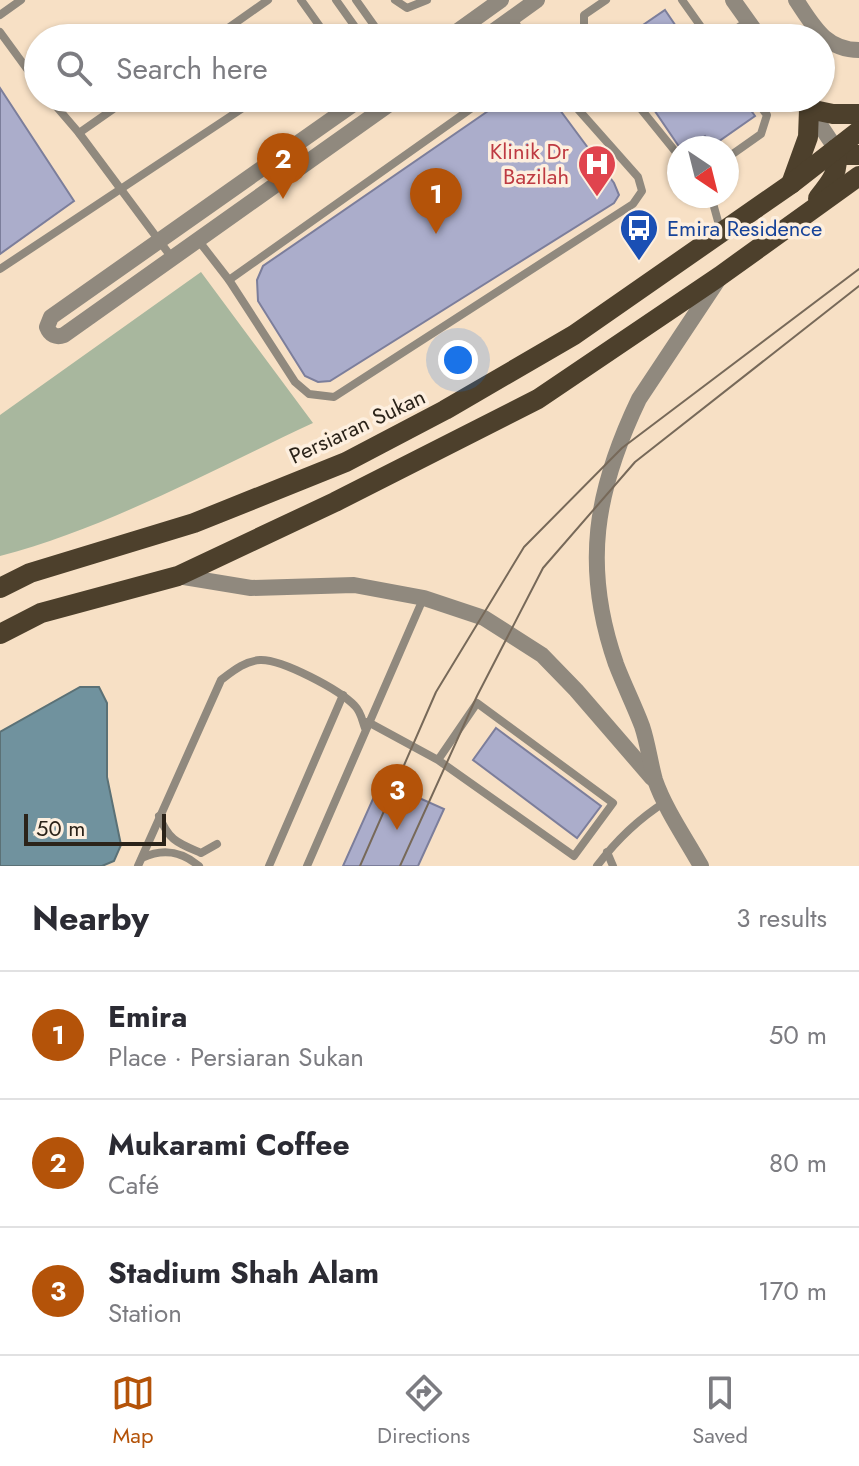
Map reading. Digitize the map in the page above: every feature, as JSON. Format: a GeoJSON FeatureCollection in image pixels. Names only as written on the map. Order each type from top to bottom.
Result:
{"type":"FeatureCollection","features":[{"type":"Feature","properties":{"kind":"main road"},"geometry":{"type":"LineString","coordinates":[[791,184],[808,137],[807,112]]}},
{"type":"Feature","properties":{"kind":"main road"},"geometry":{"type":"LineString","coordinates":[[828,112],[859,114]]}},
{"type":"Feature","properties":{"kind":"main road","name":"Persiaran Sukan"},"geometry":{"type":"LineString","coordinates":[[0,588],[30,573],[194,523],[346,462],[445,410],[574,335],[791,184],[859,131]]}},
{"type":"Feature","properties":{"kind":"main road"},"geometry":{"type":"LineString","coordinates":[[836,149],[847,155],[859,155]]}},
{"type":"Feature","properties":{"kind":"main road"},"geometry":{"type":"LineString","coordinates":[[799,221],[834,178],[839,164],[836,149]]}},
{"type":"Feature","properties":{"kind":"main road"},"geometry":{"type":"LineString","coordinates":[[0,619],[41,613],[178,576],[335,502],[538,399],[720,276],[859,176]]}},
{"type":"Feature","properties":{"kind":"main road"},"geometry":{"type":"LineString","coordinates":[[0,575],[30,573]]}},
{"type":"Feature","properties":{"kind":"main road"},"geometry":{"type":"LineString","coordinates":[[0,634],[41,613]]}},
{"type":"Feature","properties":{"kind":"street"},"geometry":{"type":"LineString","coordinates":[[468,24],[501,0]]}},
{"type":"Feature","properties":{"kind":"street"},"geometry":{"type":"LineString","coordinates":[[503,24],[537,0]]}},
{"type":"Feature","properties":{"kind":"street"},"geometry":{"type":"LineString","coordinates":[[733,0],[750,24]]}},
{"type":"Feature","properties":{"kind":"street"},"geometry":{"type":"LineString","coordinates":[[796,0],[813,24]]}},
{"type":"Feature","properties":{"kind":"street"},"geometry":{"type":"LineString","coordinates":[[835,46],[859,50]]}},
{"type":"Feature","properties":{"kind":"street"},"geometry":{"type":"LineString","coordinates":[[342,112],[51,317],[47,327],[51,333],[64,335],[378,112]]}},
{"type":"Feature","properties":{"kind":"street"},"geometry":{"type":"LineString","coordinates":[[812,112],[836,149]]}},
{"type":"Feature","properties":{"kind":"street"},"geometry":{"type":"LineString","coordinates":[[701,866],[656,782],[643,728],[616,664],[595,572],[599,512],[605,484],[639,399],[720,276]]}},
{"type":"Feature","properties":{"kind":"street"},"geometry":{"type":"LineString","coordinates":[[178,576],[251,588],[354,585],[424,598],[484,618],[542,655],[656,782]]}},
{"type":"Feature","properties":{"kind":"lane"},"geometry":{"type":"LineString","coordinates":[[0,15],[21,0]]}},
{"type":"Feature","properties":{"kind":"lane"},"geometry":{"type":"LineString","coordinates":[[234,24],[268,0]]}},
{"type":"Feature","properties":{"kind":"lane"},"geometry":{"type":"LineString","coordinates":[[301,0],[318,24]]}},
{"type":"Feature","properties":{"kind":"lane"},"geometry":{"type":"LineString","coordinates":[[336,0],[353,24]]}},
{"type":"Feature","properties":{"kind":"lane"},"geometry":{"type":"LineString","coordinates":[[356,0],[373,24]]}},
{"type":"Feature","properties":{"kind":"lane"},"geometry":{"type":"LineString","coordinates":[[395,0],[407,8],[427,0]]}},
{"type":"Feature","properties":{"kind":"lane"},"geometry":{"type":"LineString","coordinates":[[584,24],[584,15],[606,0]]}},
{"type":"Feature","properties":{"kind":"lane"},"geometry":{"type":"LineString","coordinates":[[682,0],[699,24]]}},
{"type":"Feature","properties":{"kind":"lane"},"geometry":{"type":"LineString","coordinates":[[513,17],[516,24]]}},
{"type":"Feature","properties":{"kind":"lane"},"geometry":{"type":"LineString","coordinates":[[743,24],[748,21]]}},
{"type":"Feature","properties":{"kind":"lane"},"geometry":{"type":"LineString","coordinates":[[0,32],[24,65]]}},
{"type":"Feature","properties":{"kind":"lane"},"geometry":{"type":"LineString","coordinates":[[61,112],[172,258]]}},
{"type":"Feature","properties":{"kind":"lane"},"geometry":{"type":"LineString","coordinates":[[79,133],[109,112]]}},
{"type":"Feature","properties":{"kind":"lane"},"geometry":{"type":"LineString","coordinates":[[0,269],[237,112]]}},
{"type":"Feature","properties":{"kind":"lane"},"geometry":{"type":"LineString","coordinates":[[229,280],[466,112]]}},
{"type":"Feature","properties":{"kind":"lane"},"geometry":{"type":"LineString","coordinates":[[198,240],[229,280],[295,382],[309,394],[334,397],[633,204],[642,191],[638,177],[580,112]]}},
{"type":"Feature","properties":{"kind":"lane"},"geometry":{"type":"LineString","coordinates":[[643,112],[667,141]]}},
{"type":"Feature","properties":{"kind":"lane"},"geometry":{"type":"LineString","coordinates":[[739,150],[761,134],[767,115],[765,112]]}},
{"type":"Feature","properties":{"kind":"lane"},"geometry":{"type":"LineString","coordinates":[[714,208],[721,232]]}},
{"type":"Feature","properties":{"kind":"lane"},"geometry":{"type":"LineString","coordinates":[[307,866],[424,598]]}},
{"type":"Feature","properties":{"kind":"lane"},"geometry":{"type":"LineString","coordinates":[[139,862],[221,680],[239,666],[260,660],[277,662],[343,695],[359,709],[366,725],[438,760],[574,856],[613,803],[477,703],[438,760]]}},
{"type":"Feature","properties":{"kind":"lane"},"geometry":{"type":"LineString","coordinates":[[269,866],[343,695]]}},
{"type":"Feature","properties":{"kind":"lane"},"geometry":{"type":"LineString","coordinates":[[597,866],[642,816],[666,802]]}},
{"type":"Feature","properties":{"kind":"lane"},"geometry":{"type":"LineString","coordinates":[[159,816],[174,841],[201,853],[217,844]]}},
{"type":"Feature","properties":{"kind":"lane"},"geometry":{"type":"LineString","coordinates":[[139,862],[155,852],[169,850],[198,865]]}},
{"type":"Feature","properties":{"kind":"lane"},"geometry":{"type":"LineString","coordinates":[[607,852],[613,866]]}},
{"type":"Feature","properties":{"kind":"green space"},"geometry":{"type":"Polygon","coordinates":[[[201,272],[313,423],[119,514],[0,556],[0,415],[201,272]]]}},
{"type":"Feature","properties":{"kind":"water"},"geometry":{"type":"Polygon","coordinates":[[[80,687],[99,687],[107,703],[107,777],[121,845],[114,861],[102,866],[0,866],[0,732],[80,687]]]}},
{"type":"Feature","properties":{"kind":"building"},"geometry":{"type":"Polygon","coordinates":[[[665,10],[674,24],[644,24],[665,10]]]}},
{"type":"Feature","properties":{"kind":"building"},"geometry":{"type":"Polygon","coordinates":[[[0,88],[74,201],[0,254],[0,88]]]}},
{"type":"Feature","properties":{"kind":"building"},"geometry":{"type":"Polygon","coordinates":[[[487,112],[561,112],[614,183],[619,195],[614,203],[330,381],[318,382],[305,376],[258,301],[257,280],[263,266],[487,112]]]}},
{"type":"Feature","properties":{"kind":"building"},"geometry":{"type":"Polygon","coordinates":[[[656,112],[752,112],[755,116],[726,136],[672,136],[656,112]]]}},
{"type":"Feature","properties":{"kind":"building"},"geometry":{"type":"Polygon","coordinates":[[[496,728],[601,806],[577,838],[473,760],[496,728]]]}},
{"type":"Feature","properties":{"kind":"building"},"geometry":{"type":"Polygon","coordinates":[[[381,781],[444,809],[418,866],[343,866],[381,781]]]}},
{"type":"Feature","properties":{"kind":"tram line"},"geometry":{"type":"LineString","coordinates":[[360,866],[436,692],[524,547],[622,448],[859,269]]}},
{"type":"Feature","properties":{"kind":"tram line"},"geometry":{"type":"LineString","coordinates":[[400,866],[477,696],[543,568],[635,462],[859,286]]}},
{"type":"Feature","properties":{"kind":"place","name":"Klinik Dr Bazilah"},"geometry":{"type":"Point","coordinates":[597,198]}},
{"type":"Feature","properties":{"kind":"place","name":"Mukarami Coffee"},"geometry":{"type":"Point","coordinates":[283,199]}},
{"type":"Feature","properties":{"kind":"place","name":"Emira"},"geometry":{"type":"Point","coordinates":[436,234]}},
{"type":"Feature","properties":{"kind":"place","name":"Emira Residence"},"geometry":{"type":"Point","coordinates":[639,262]}},
{"type":"Feature","properties":{"kind":"place","name":"Stadium Shah Alam"},"geometry":{"type":"Point","coordinates":[397,830]}}]}
